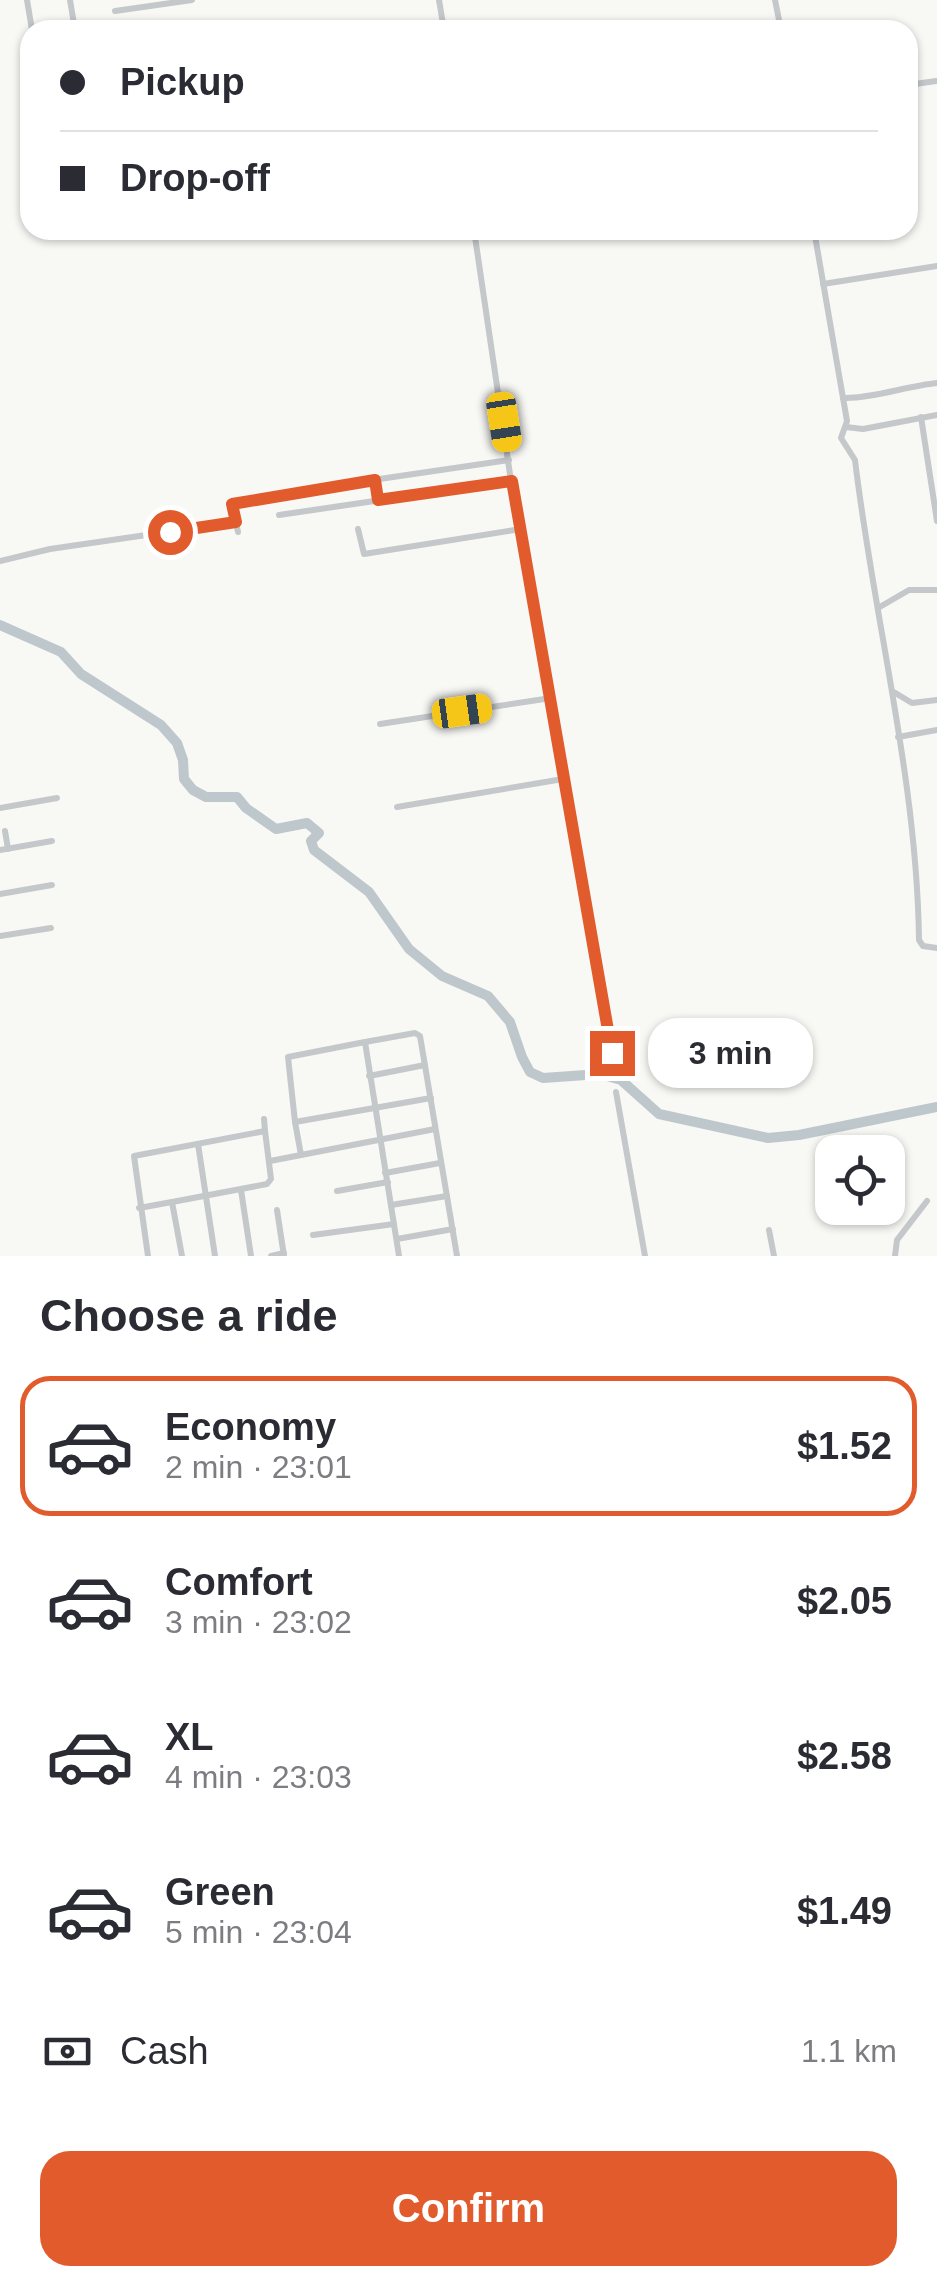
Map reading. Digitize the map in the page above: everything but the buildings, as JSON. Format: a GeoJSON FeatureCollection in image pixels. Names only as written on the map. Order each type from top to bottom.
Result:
{"type":"FeatureCollection","features":[{"type":"Feature","properties":{"kind":"street"},"geometry":{"type":"LineString","coordinates":[[115,12],[192,0]]}},
{"type":"Feature","properties":{"kind":"street"},"geometry":{"type":"LineString","coordinates":[[476,240],[520,529],[612,1053]]}},
{"type":"Feature","properties":{"kind":"street"},"geometry":{"type":"LineString","coordinates":[[815,240],[843,398],[846,427],[842,438],[856,460],[898,737],[919,940],[923,946],[937,948]]}},
{"type":"Feature","properties":{"kind":"street"},"geometry":{"type":"LineString","coordinates":[[822,284],[937,266]]}},
{"type":"Feature","properties":{"kind":"street"},"geometry":{"type":"LineString","coordinates":[[843,398],[865,398],[883,391],[937,383]]}},
{"type":"Feature","properties":{"kind":"street"},"geometry":{"type":"LineString","coordinates":[[846,427],[863,430],[937,415]]}},
{"type":"Feature","properties":{"kind":"street"},"geometry":{"type":"LineString","coordinates":[[922,417],[937,521]]}},
{"type":"Feature","properties":{"kind":"street"},"geometry":{"type":"LineString","coordinates":[[238,532],[232,504],[510,460]]}},
{"type":"Feature","properties":{"kind":"street"},"geometry":{"type":"LineString","coordinates":[[375,480],[378,500]]}},
{"type":"Feature","properties":{"kind":"street"},"geometry":{"type":"LineString","coordinates":[[279,515],[512,481]]}},
{"type":"Feature","properties":{"kind":"street"},"geometry":{"type":"LineString","coordinates":[[0,561],[105,540],[236,522]]}},
{"type":"Feature","properties":{"kind":"street"},"geometry":{"type":"LineString","coordinates":[[358,529],[364,554],[520,529]]}},
{"type":"Feature","properties":{"kind":"street"},"geometry":{"type":"LineString","coordinates":[[878,608],[909,590],[937,590]]}},
{"type":"Feature","properties":{"kind":"street"},"geometry":{"type":"LineString","coordinates":[[891,691],[912,703],[937,700]]}},
{"type":"Feature","properties":{"kind":"street"},"geometry":{"type":"LineString","coordinates":[[380,724],[551,698]]}},
{"type":"Feature","properties":{"kind":"street"},"geometry":{"type":"LineString","coordinates":[[898,737],[937,730]]}},
{"type":"Feature","properties":{"kind":"street"},"geometry":{"type":"LineString","coordinates":[[397,807],[563,779]]}},
{"type":"Feature","properties":{"kind":"street"},"geometry":{"type":"LineString","coordinates":[[0,808],[56,798]]}},
{"type":"Feature","properties":{"kind":"street"},"geometry":{"type":"LineString","coordinates":[[5,831],[4,850],[52,841]]}},
{"type":"Feature","properties":{"kind":"street"},"geometry":{"type":"LineString","coordinates":[[0,894],[52,885]]}},
{"type":"Feature","properties":{"kind":"street"},"geometry":{"type":"LineString","coordinates":[[0,936],[51,928]]}},
{"type":"Feature","properties":{"kind":"street"},"geometry":{"type":"LineString","coordinates":[[300,1155],[288,1056],[418,1034],[457,1256]]}},
{"type":"Feature","properties":{"kind":"street"},"geometry":{"type":"LineString","coordinates":[[366,1042],[400,1256]]}},
{"type":"Feature","properties":{"kind":"street"},"geometry":{"type":"LineString","coordinates":[[369,1076],[425,1065]]}},
{"type":"Feature","properties":{"kind":"street"},"geometry":{"type":"LineString","coordinates":[[616,1092],[645,1256]]}},
{"type":"Feature","properties":{"kind":"street"},"geometry":{"type":"LineString","coordinates":[[295,1122],[431,1098]]}},
{"type":"Feature","properties":{"kind":"street"},"geometry":{"type":"LineString","coordinates":[[140,1208],[268,1183],[270,1160],[264,1119]]}},
{"type":"Feature","properties":{"kind":"street"},"geometry":{"type":"LineString","coordinates":[[270,1160],[435,1129]]}},
{"type":"Feature","properties":{"kind":"street"},"geometry":{"type":"LineString","coordinates":[[148,1256],[134,1156],[265,1131]]}},
{"type":"Feature","properties":{"kind":"street"},"geometry":{"type":"LineString","coordinates":[[198,1143],[215,1256]]}},
{"type":"Feature","properties":{"kind":"street"},"geometry":{"type":"LineString","coordinates":[[385,1172],[440,1162]]}},
{"type":"Feature","properties":{"kind":"street"},"geometry":{"type":"LineString","coordinates":[[336,1191],[388,1182]]}},
{"type":"Feature","properties":{"kind":"street"},"geometry":{"type":"LineString","coordinates":[[241,1190],[251,1256]]}},
{"type":"Feature","properties":{"kind":"street"},"geometry":{"type":"LineString","coordinates":[[391,1205],[447,1196]]}},
{"type":"Feature","properties":{"kind":"street"},"geometry":{"type":"LineString","coordinates":[[896,1256],[896,1240],[927,1201]]}},
{"type":"Feature","properties":{"kind":"street"},"geometry":{"type":"LineString","coordinates":[[172,1202],[182,1256]]}},
{"type":"Feature","properties":{"kind":"street"},"geometry":{"type":"LineString","coordinates":[[271,1256],[284,1255],[277,1210]]}},
{"type":"Feature","properties":{"kind":"street"},"geometry":{"type":"LineString","coordinates":[[313,1235],[394,1224]]}},
{"type":"Feature","properties":{"kind":"street"},"geometry":{"type":"LineString","coordinates":[[397,1239],[453,1230]]}},
{"type":"Feature","properties":{"kind":"street"},"geometry":{"type":"LineString","coordinates":[[769,1230],[774,1256]]}},
{"type":"Feature","properties":{"kind":"waterway"},"geometry":{"type":"LineString","coordinates":[[0,625],[61,652],[81,674],[161,725],[177,743],[184,779],[193,790],[206,797],[237,797],[276,829],[307,823],[319,833],[311,841],[314,850],[369,892],[409,949],[442,976],[488,996],[510,1022],[530,1072],[543,1078],[600,1074],[621,1080],[659,1114],[768,1138],[937,1107]]}},
{"type":"Feature","properties":{"kind":"route"},"geometry":{"type":"LineString","coordinates":[[170,532],[236,522],[232,504],[284,493],[375,480],[378,500],[512,481],[612,1053]]}}]}
